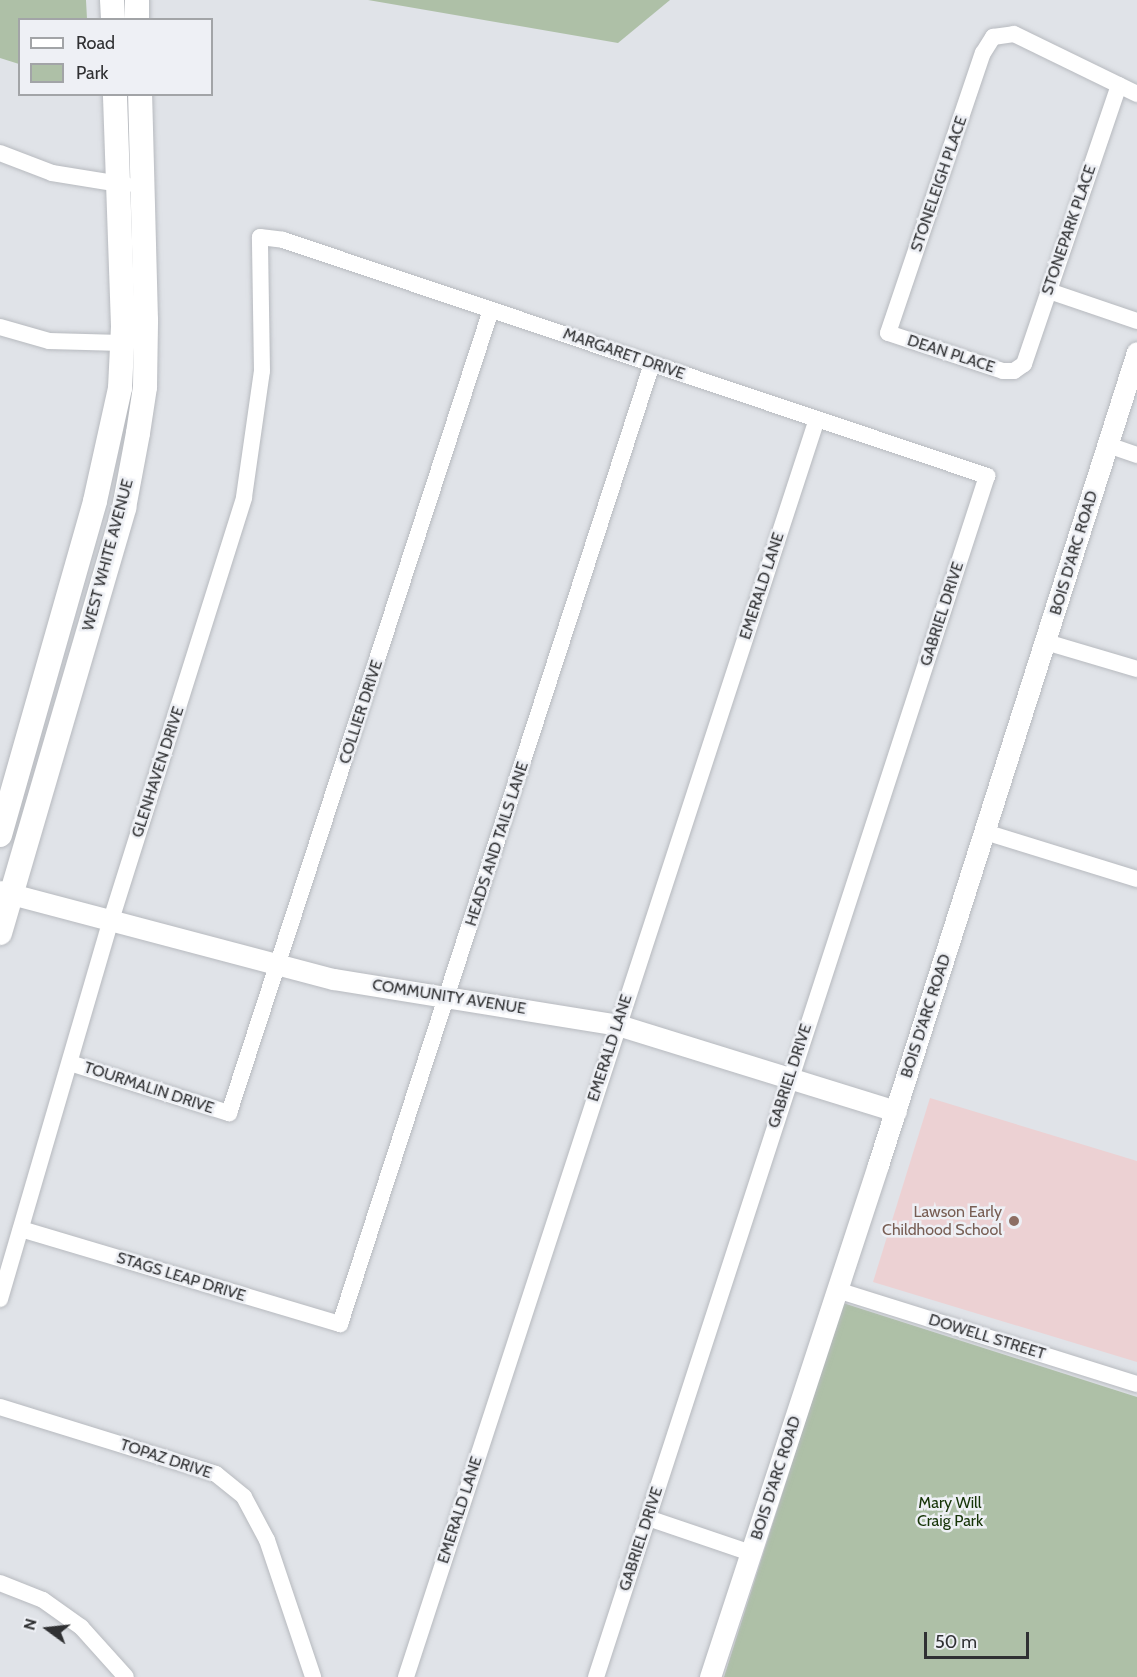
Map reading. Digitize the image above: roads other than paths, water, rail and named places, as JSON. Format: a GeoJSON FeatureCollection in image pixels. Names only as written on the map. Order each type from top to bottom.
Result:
{"type":"FeatureCollection","features":[{"type":"Feature","properties":{"kind":"main road"},"geometry":{"type":"LineString","coordinates":[[112,0],[113,18]]}},
{"type":"Feature","properties":{"kind":"main road"},"geometry":{"type":"LineString","coordinates":[[137,0],[137,18]]}},
{"type":"Feature","properties":{"kind":"main road","name":"WEST WHITE AVENUE"},"geometry":{"type":"LineString","coordinates":[[0,835],[113,429],[122,343],[115,96]]}},
{"type":"Feature","properties":{"kind":"main road","name":"WEST WHITE AVENUE"},"geometry":{"type":"LineString","coordinates":[[0,933],[6,892],[124,508],[134,454],[145,387],[140,96]]}},
{"type":"Feature","properties":{"kind":"street","name":"STONELEIGH PLACE"},"geometry":{"type":"LineString","coordinates":[[888,333],[983,53],[993,37],[1014,34],[1119,86]]}},
{"type":"Feature","properties":{"kind":"street"},"geometry":{"type":"LineString","coordinates":[[1119,86],[1137,94]]}},
{"type":"Feature","properties":{"kind":"street","name":"STONEPARK PLACE"},"geometry":{"type":"LineString","coordinates":[[1014,371],[1024,364],[1119,86]]}},
{"type":"Feature","properties":{"kind":"street"},"geometry":{"type":"LineString","coordinates":[[0,153],[52,173],[117,186],[142,185]]}},
{"type":"Feature","properties":{"kind":"street","name":"MARGARET DRIVE"},"geometry":{"type":"LineString","coordinates":[[260,237],[283,240],[987,476]]}},
{"type":"Feature","properties":{"kind":"street","name":"GLENHAVEN DRIVE"},"geometry":{"type":"LineString","coordinates":[[0,1299],[111,920],[244,497],[261,371],[260,237]]}},
{"type":"Feature","properties":{"kind":"street"},"geometry":{"type":"LineString","coordinates":[[1048,291],[1137,321]]}},
{"type":"Feature","properties":{"kind":"street","name":"COLLIER DRIVE"},"geometry":{"type":"LineString","coordinates":[[229,1113],[491,310]]}},
{"type":"Feature","properties":{"kind":"street"},"geometry":{"type":"LineString","coordinates":[[0,327],[49,341],[122,343]]}},
{"type":"Feature","properties":{"kind":"street","name":"DEAN PLACE"},"geometry":{"type":"LineString","coordinates":[[888,333],[1003,371],[1014,371]]}},
{"type":"Feature","properties":{"kind":"street","name":"BOIS D'ARC ROAD"},"geometry":{"type":"LineString","coordinates":[[710,1677],[896,1111],[1137,352]]}},
{"type":"Feature","properties":{"kind":"street","name":"HEADS AND TAILS LANE"},"geometry":{"type":"LineString","coordinates":[[340,1324],[449,995],[652,364]]}},
{"type":"Feature","properties":{"kind":"street","name":"EMERALD LANE"},"geometry":{"type":"LineString","coordinates":[[406,1677],[817,419]]}},
{"type":"Feature","properties":{"kind":"street"},"geometry":{"type":"LineString","coordinates":[[1108,445],[1137,455]]}},
{"type":"Feature","properties":{"kind":"street","name":"GABRIEL DRIVE"},"geometry":{"type":"LineString","coordinates":[[596,1677],[788,1079],[987,476]]}},
{"type":"Feature","properties":{"kind":"street"},"geometry":{"type":"LineString","coordinates":[[1046,642],[1137,669]]}},
{"type":"Feature","properties":{"kind":"street"},"geometry":{"type":"LineString","coordinates":[[985,832],[1137,879]]}},
{"type":"Feature","properties":{"kind":"street","name":"COMMUNITY AVENUE"},"geometry":{"type":"LineString","coordinates":[[6,892],[334,979],[449,995],[618,1025],[896,1111]]}},
{"type":"Feature","properties":{"kind":"street","name":"TOURMALIN DRIVE"},"geometry":{"type":"LineString","coordinates":[[69,1063],[229,1113]]}},
{"type":"Feature","properties":{"kind":"street","name":"STAGS LEAP DRIVE"},"geometry":{"type":"LineString","coordinates":[[21,1229],[340,1324]]}},
{"type":"Feature","properties":{"kind":"street","name":"DOWELL STREET"},"geometry":{"type":"LineString","coordinates":[[837,1290],[1137,1384]]}},
{"type":"Feature","properties":{"kind":"street","name":"TOPAZ DRIVE"},"geometry":{"type":"LineString","coordinates":[[0,1407],[216,1474],[244,1497],[267,1540],[313,1677]]}},
{"type":"Feature","properties":{"kind":"street"},"geometry":{"type":"LineString","coordinates":[[648,1518],[751,1552]]}},
{"type":"Feature","properties":{"kind":"street"},"geometry":{"type":"LineString","coordinates":[[0,1583],[43,1600],[81,1627],[126,1677]]}},
{"type":"Feature","properties":{"kind":"place","name":"Lawson Early Childhood School"},"geometry":{"type":"Point","coordinates":[1014,1221]}},
{"type":"Feature","properties":{"kind":"park label","name":"Mary Will Craig Park"},"geometry":{"type":"Point","coordinates":[950,1512]}}]}
